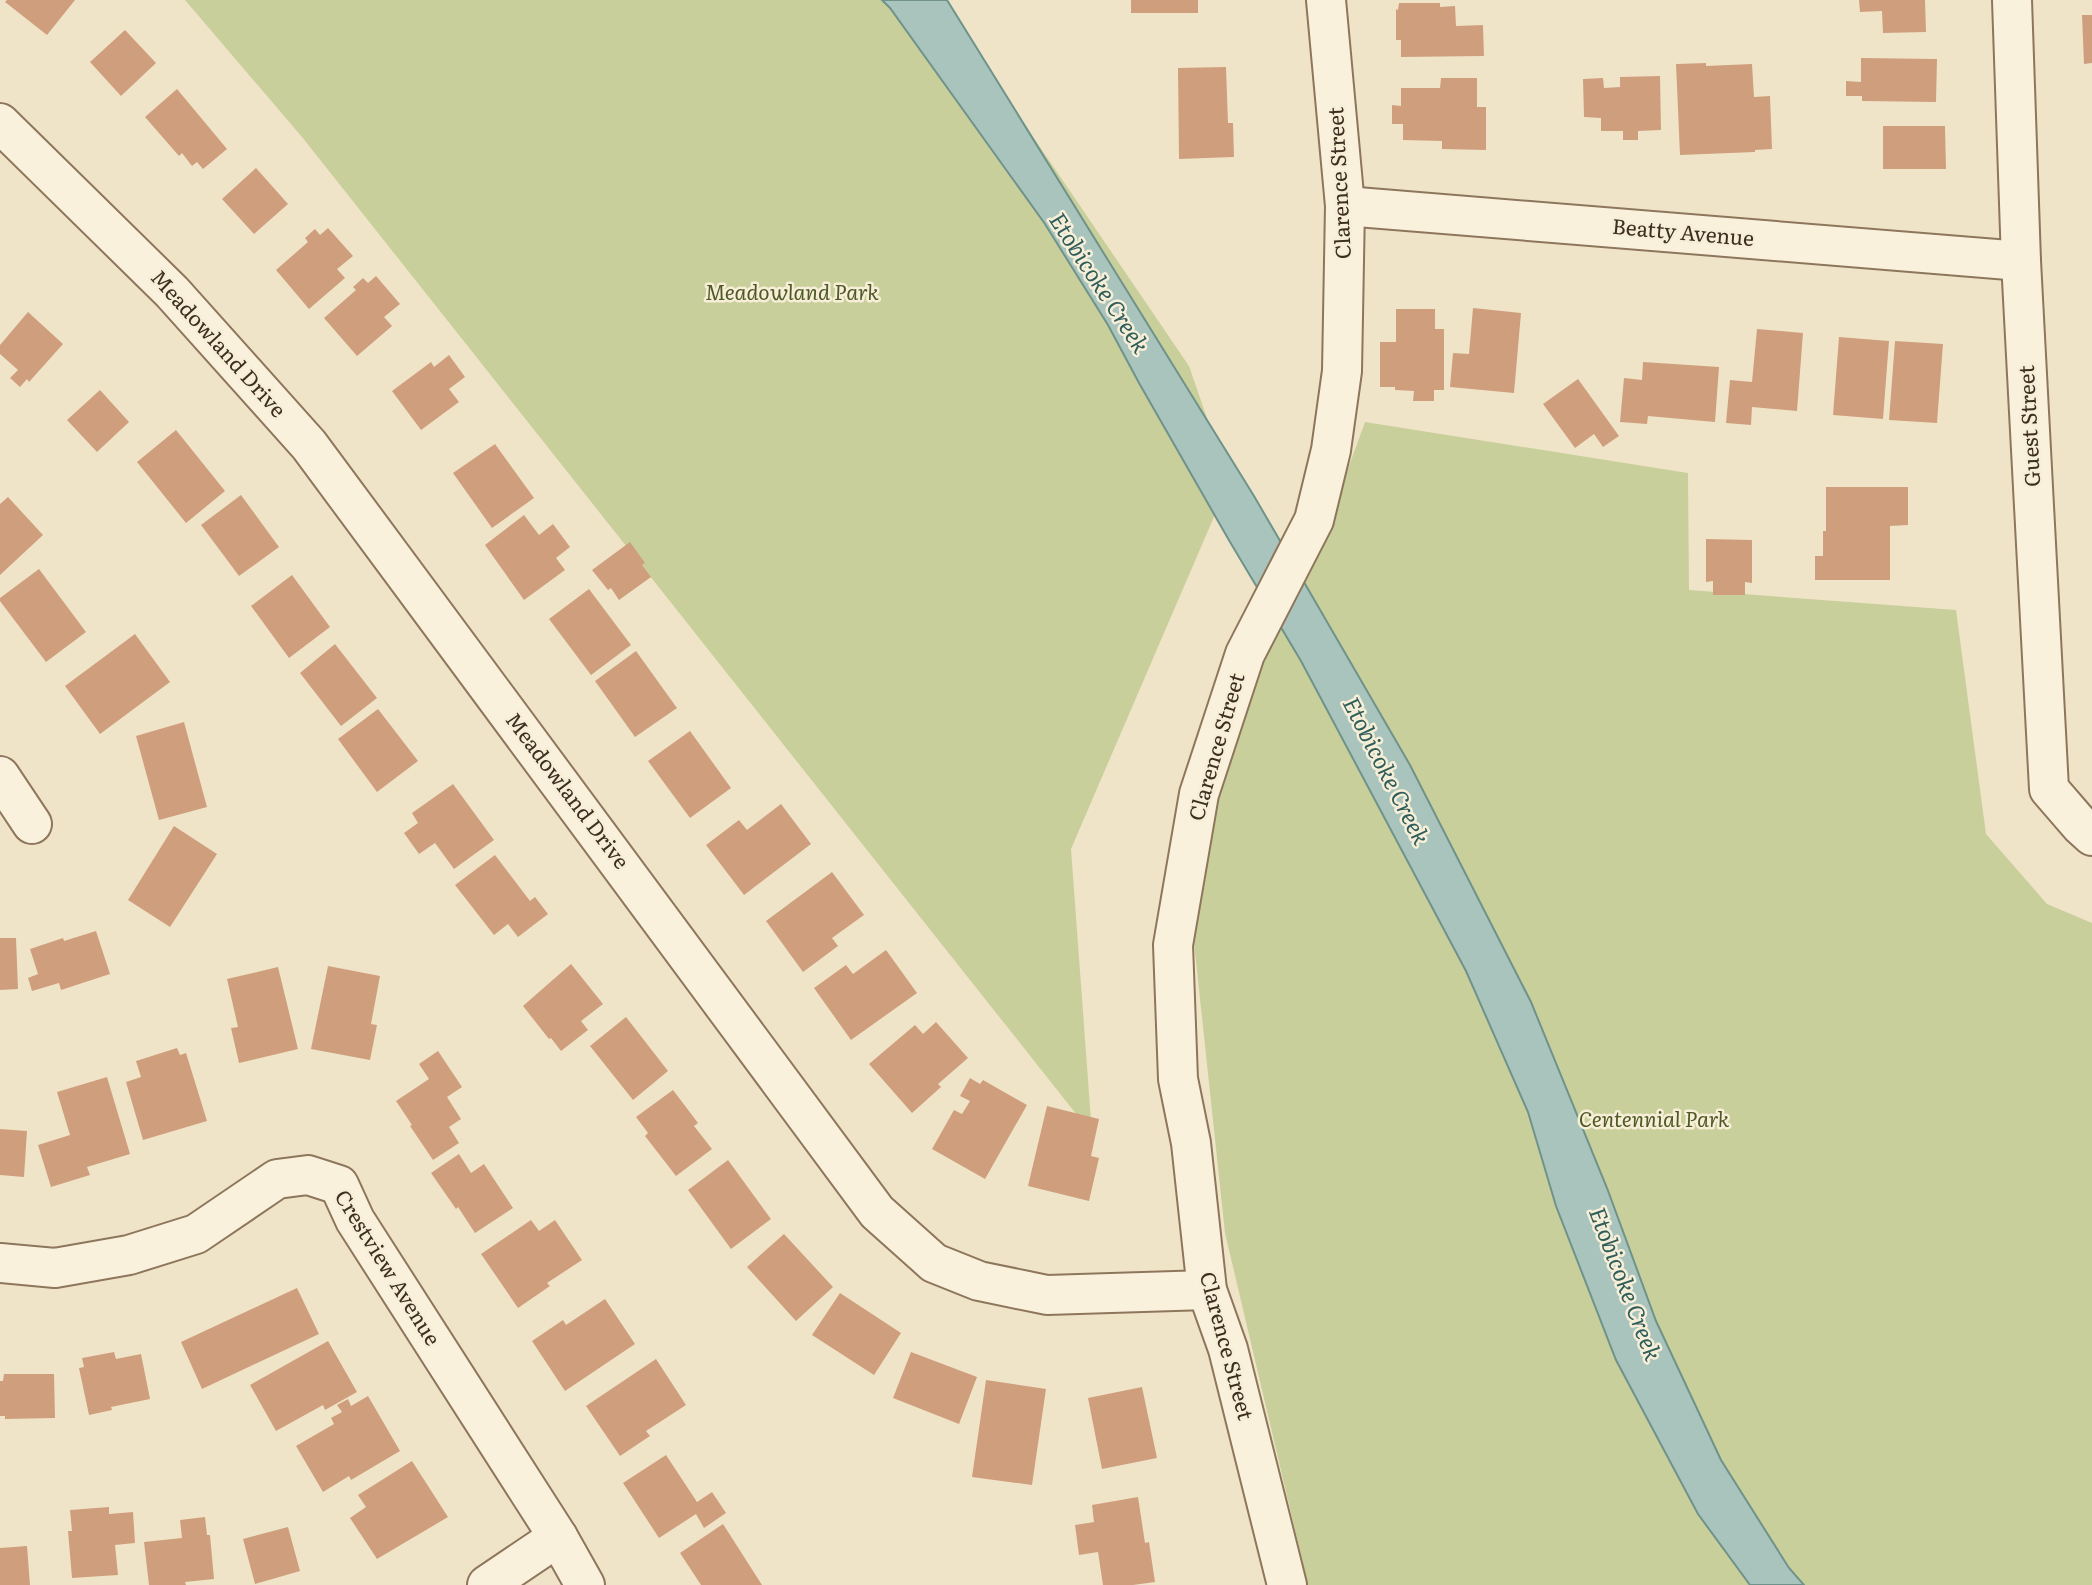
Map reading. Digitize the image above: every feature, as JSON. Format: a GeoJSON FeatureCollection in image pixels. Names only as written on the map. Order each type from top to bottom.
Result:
{"type":"FeatureCollection","features":[{"type":"Feature","properties":{"kind":"street","name":"Clarence Street"},"geometry":{"type":"LineString","coordinates":[[1287,1585],[1228,1349],[1207,1290],[1191,1143],[1178,1079],[1173,945],[1199,794],[1245,654],[1314,520],[1331,450],[1342,371],[1345,206],[1326,0]]}},
{"type":"Feature","properties":{"kind":"street","name":"Guest Street"},"geometry":{"type":"LineString","coordinates":[[2012,0],[2021,261],[2049,789],[2092,836]]}},
{"type":"Feature","properties":{"kind":"street","name":"Meadowland Drive"},"geometry":{"type":"LineString","coordinates":[[0,123],[172,292],[309,445],[877,1212],[934,1263],[979,1281],[1047,1295],[1207,1290]]}},
{"type":"Feature","properties":{"kind":"street","name":"Beatty Avenue"},"geometry":{"type":"LineString","coordinates":[[1345,206],[2021,261]]}},
{"type":"Feature","properties":{"kind":"street"},"geometry":{"type":"LineString","coordinates":[[0,776],[32,824]]}},
{"type":"Feature","properties":{"kind":"street","name":"Crestview Avenue"},"geometry":{"type":"LineString","coordinates":[[0,1263],[55,1268],[129,1255],[196,1234],[277,1179],[308,1175],[339,1185],[355,1220],[558,1537],[585,1585]]}},
{"type":"Feature","properties":{"kind":"street"},"geometry":{"type":"LineString","coordinates":[[487,1585],[558,1537]]}},
{"type":"Feature","properties":{"kind":"green space","name":"Meadowland Park"},"geometry":{"type":"Polygon","coordinates":[[[185,0],[940,0],[1189,366],[1229,482],[1071,849],[1092,1134],[302,137],[185,0]]]}},
{"type":"Feature","properties":{"kind":"green space","name":"Centennial Park"},"geometry":{"type":"Polygon","coordinates":[[[1365,422],[1688,473],[1689,590],[1956,610],[1986,834],[2047,904],[2092,923],[2092,1585],[1308,1585],[1225,1233],[1190,905],[1231,728],[1318,551],[1365,422]]]}},
{"type":"Feature","properties":{"kind":"water","name":"Etobicoke Creek"},"geometry":{"type":"Polygon","coordinates":[[[882,0],[947,0],[1254,496],[1410,765],[1531,1002],[1607,1188],[1656,1321],[1721,1460],[1789,1568],[1804,1585],[1750,1585],[1698,1514],[1616,1360],[1556,1206],[1528,1112],[1466,971],[1301,661],[1230,542],[1108,325],[1045,224],[882,0]]]}},
{"type":"Feature","properties":{"kind":"building"},"geometry":{"type":"Polygon","coordinates":[[[75,0],[47,35],[5,2],[75,0]]]}},
{"type":"Feature","properties":{"kind":"building"},"geometry":{"type":"Polygon","coordinates":[[[1131,0],[1198,0],[1198,13],[1131,13],[1131,0]]]}},
{"type":"Feature","properties":{"kind":"building"},"geometry":{"type":"Polygon","coordinates":[[[1859,0],[1925,0],[1926,32],[1883,33],[1882,11],[1860,12],[1859,0]]]}},
{"type":"Feature","properties":{"kind":"building"},"geometry":{"type":"Polygon","coordinates":[[[1399,3],[1440,3],[1440,7],[1455,6],[1456,26],[1483,25],[1484,56],[1401,57],[1401,40],[1396,40],[1396,9],[1398,10],[1399,3]]]}},
{"type":"Feature","properties":{"kind":"building"},"geometry":{"type":"Polygon","coordinates":[[[2082,15],[2092,15],[2092,63],[2084,64],[2082,15]]]}},
{"type":"Feature","properties":{"kind":"building"},"geometry":{"type":"Polygon","coordinates":[[[125,30],[156,63],[121,96],[90,62],[125,30]]]}},
{"type":"Feature","properties":{"kind":"building"},"geometry":{"type":"Polygon","coordinates":[[[1861,58],[1937,59],[1936,102],[1862,101],[1862,96],[1846,96],[1846,81],[1861,82],[1861,58]]]}},
{"type":"Feature","properties":{"kind":"building"},"geometry":{"type":"Polygon","coordinates":[[[1706,63],[1706,66],[1752,64],[1754,97],[1770,96],[1772,149],[1680,155],[1676,64],[1706,63]]]}},
{"type":"Feature","properties":{"kind":"building"},"geometry":{"type":"Polygon","coordinates":[[[1226,67],[1228,123],[1233,123],[1234,157],[1179,159],[1178,68],[1226,67]]]}},
{"type":"Feature","properties":{"kind":"building"},"geometry":{"type":"Polygon","coordinates":[[[1660,76],[1661,130],[1638,131],[1638,140],[1623,140],[1623,131],[1601,131],[1601,118],[1584,117],[1583,79],[1603,78],[1604,88],[1620,87],[1620,77],[1660,76]]]}},
{"type":"Feature","properties":{"kind":"building"},"geometry":{"type":"Polygon","coordinates":[[[1441,78],[1477,78],[1477,107],[1486,107],[1486,150],[1442,149],[1442,141],[1403,140],[1403,124],[1392,124],[1392,105],[1401,106],[1401,88],[1440,88],[1441,78]]]}},
{"type":"Feature","properties":{"kind":"building"},"geometry":{"type":"Polygon","coordinates":[[[177,89],[227,149],[203,169],[197,162],[192,166],[182,153],[179,156],[145,117],[177,89]]]}},
{"type":"Feature","properties":{"kind":"building"},"geometry":{"type":"Polygon","coordinates":[[[1883,126],[1945,126],[1946,169],[1883,169],[1883,126]]]}},
{"type":"Feature","properties":{"kind":"building"},"geometry":{"type":"Polygon","coordinates":[[[256,168],[288,204],[254,234],[222,199],[256,168]]]}},
{"type":"Feature","properties":{"kind":"building"},"geometry":{"type":"Polygon","coordinates":[[[328,228],[353,256],[337,269],[345,278],[309,309],[276,270],[308,242],[305,238],[315,229],[320,235],[328,228]]]}},
{"type":"Feature","properties":{"kind":"building"},"geometry":{"type":"Polygon","coordinates":[[[376,276],[400,304],[384,317],[392,326],[357,356],[324,318],[356,290],[353,287],[363,278],[368,283],[376,276]]]}},
{"type":"Feature","properties":{"kind":"building"},"geometry":{"type":"Polygon","coordinates":[[[1473,308],[1521,313],[1514,393],[1450,387],[1453,353],[1469,354],[1473,308]]]}},
{"type":"Feature","properties":{"kind":"building"},"geometry":{"type":"Polygon","coordinates":[[[1396,309],[1435,309],[1435,329],[1444,329],[1444,390],[1434,390],[1434,401],[1413,401],[1414,391],[1380,387],[1380,342],[1396,342],[1396,309]]]}},
{"type":"Feature","properties":{"kind":"building"},"geometry":{"type":"Polygon","coordinates":[[[28,312],[63,344],[29,382],[27,379],[20,387],[10,378],[18,370],[0,354],[0,345],[28,312]]]}},
{"type":"Feature","properties":{"kind":"building"},"geometry":{"type":"Polygon","coordinates":[[[1757,329],[1803,333],[1797,411],[1752,407],[1751,425],[1726,423],[1730,380],[1752,382],[1757,329]]]}},
{"type":"Feature","properties":{"kind":"building"},"geometry":{"type":"Polygon","coordinates":[[[1839,337],[1889,341],[1883,419],[1833,415],[1839,337]]]}},
{"type":"Feature","properties":{"kind":"building"},"geometry":{"type":"Polygon","coordinates":[[[1895,341],[1943,344],[1937,423],[1889,420],[1895,341]]]}},
{"type":"Feature","properties":{"kind":"building"},"geometry":{"type":"Polygon","coordinates":[[[449,355],[465,377],[449,389],[459,402],[421,430],[392,391],[431,362],[434,367],[449,355]]]}},
{"type":"Feature","properties":{"kind":"building"},"geometry":{"type":"Polygon","coordinates":[[[1643,362],[1719,367],[1715,422],[1648,416],[1647,424],[1620,422],[1624,378],[1642,380],[1643,362]]]}},
{"type":"Feature","properties":{"kind":"building"},"geometry":{"type":"Polygon","coordinates":[[[1578,379],[1619,436],[1603,447],[1594,434],[1575,448],[1543,404],[1578,379]]]}},
{"type":"Feature","properties":{"kind":"building"},"geometry":{"type":"Polygon","coordinates":[[[100,390],[129,422],[97,452],[67,420],[100,390]]]}},
{"type":"Feature","properties":{"kind":"building"},"geometry":{"type":"Polygon","coordinates":[[[176,430],[225,491],[186,523],[137,462],[176,430]]]}},
{"type":"Feature","properties":{"kind":"building"},"geometry":{"type":"Polygon","coordinates":[[[495,444],[534,498],[492,528],[453,473],[495,444]]]}},
{"type":"Feature","properties":{"kind":"building"},"geometry":{"type":"Polygon","coordinates":[[[1826,487],[1908,487],[1908,525],[1890,526],[1890,580],[1815,580],[1815,556],[1823,556],[1823,531],[1826,531],[1826,487]]]}},
{"type":"Feature","properties":{"kind":"building"},"geometry":{"type":"Polygon","coordinates":[[[241,495],[279,547],[239,576],[201,525],[241,495]]]}},
{"type":"Feature","properties":{"kind":"building"},"geometry":{"type":"Polygon","coordinates":[[[8,497],[43,535],[0,575],[0,504],[8,497]]]}},
{"type":"Feature","properties":{"kind":"building"},"geometry":{"type":"Polygon","coordinates":[[[524,515],[539,535],[553,524],[570,547],[556,558],[565,570],[524,600],[485,545],[524,515]]]}},
{"type":"Feature","properties":{"kind":"building"},"geometry":{"type":"Polygon","coordinates":[[[1706,539],[1752,540],[1752,583],[1745,582],[1745,595],[1713,595],[1713,581],[1706,582],[1706,539]]]}},
{"type":"Feature","properties":{"kind":"building"},"geometry":{"type":"Polygon","coordinates":[[[630,542],[651,577],[619,600],[592,570],[630,542]]]}},
{"type":"Feature","properties":{"kind":"building"},"geometry":{"type":"Polygon","coordinates":[[[39,569],[86,632],[46,662],[0,601],[0,598],[39,569]]]}},
{"type":"Feature","properties":{"kind":"building"},"geometry":{"type":"Polygon","coordinates":[[[292,575],[330,627],[289,658],[251,606],[292,575]]]}},
{"type":"Feature","properties":{"kind":"building"},"geometry":{"type":"Polygon","coordinates":[[[589,589],[631,645],[591,675],[549,619],[589,589]]]}},
{"type":"Feature","properties":{"kind":"building"},"geometry":{"type":"Polygon","coordinates":[[[135,634],[170,682],[100,734],[65,686],[135,634]]]}},
{"type":"Feature","properties":{"kind":"building"},"geometry":{"type":"Polygon","coordinates":[[[335,644],[377,698],[341,726],[300,673],[335,644]]]}},
{"type":"Feature","properties":{"kind":"building"},"geometry":{"type":"Polygon","coordinates":[[[636,651],[677,708],[635,737],[595,681],[636,651]]]}},
{"type":"Feature","properties":{"kind":"building"},"geometry":{"type":"Polygon","coordinates":[[[378,709],[418,761],[377,792],[338,739],[378,709]]]}},
{"type":"Feature","properties":{"kind":"building"},"geometry":{"type":"Polygon","coordinates":[[[184,722],[207,807],[159,820],[136,736],[184,722]]]}},
{"type":"Feature","properties":{"kind":"building"},"geometry":{"type":"Polygon","coordinates":[[[690,731],[731,788],[690,818],[648,761],[690,731]]]}},
{"type":"Feature","properties":{"kind":"building"},"geometry":{"type":"Polygon","coordinates":[[[453,784],[494,840],[454,869],[435,843],[419,854],[404,833],[418,823],[412,813],[453,784]]]}},
{"type":"Feature","properties":{"kind":"building"},"geometry":{"type":"Polygon","coordinates":[[[781,804],[811,844],[744,895],[706,845],[739,820],[747,830],[781,804]]]}},
{"type":"Feature","properties":{"kind":"building"},"geometry":{"type":"Polygon","coordinates":[[[174,826],[217,854],[170,927],[128,900],[174,826]]]}},
{"type":"Feature","properties":{"kind":"building"},"geometry":{"type":"Polygon","coordinates":[[[495,855],[530,901],[535,897],[548,914],[518,937],[508,924],[494,935],[455,885],[495,855]]]}},
{"type":"Feature","properties":{"kind":"building"},"geometry":{"type":"Polygon","coordinates":[[[832,872],[864,915],[832,938],[838,946],[803,972],[766,921],[832,872]]]}},
{"type":"Feature","properties":{"kind":"building"},"geometry":{"type":"Polygon","coordinates":[[[96,931],[110,974],[61,990],[59,983],[32,991],[28,978],[38,974],[30,949],[96,931]]]}},
{"type":"Feature","properties":{"kind":"building"},"geometry":{"type":"Polygon","coordinates":[[[0,938],[16,938],[18,989],[0,990],[0,938]]]}},
{"type":"Feature","properties":{"kind":"building"},"geometry":{"type":"Polygon","coordinates":[[[886,950],[917,993],[851,1040],[814,988],[846,965],[853,974],[886,950]]]}},
{"type":"Feature","properties":{"kind":"building"},"geometry":{"type":"Polygon","coordinates":[[[571,964],[603,1004],[581,1021],[588,1030],[561,1051],[523,1006],[571,964]]]}},
{"type":"Feature","properties":{"kind":"building"},"geometry":{"type":"Polygon","coordinates":[[[328,966],[380,976],[371,1024],[377,1025],[370,1060],[311,1049],[328,966]]]}},
{"type":"Feature","properties":{"kind":"building"},"geometry":{"type":"Polygon","coordinates":[[[278,967],[298,1049],[239,1063],[231,1028],[238,1027],[227,979],[278,967]]]}},
{"type":"Feature","properties":{"kind":"building"},"geometry":{"type":"Polygon","coordinates":[[[626,1017],[668,1071],[633,1100],[590,1046],[626,1017]]]}},
{"type":"Feature","properties":{"kind":"building"},"geometry":{"type":"Polygon","coordinates":[[[936,1022],[968,1058],[938,1084],[941,1087],[912,1113],[869,1064],[915,1025],[923,1034],[936,1022]]]}},
{"type":"Feature","properties":{"kind":"building"},"geometry":{"type":"Polygon","coordinates":[[[177,1048],[180,1055],[186,1053],[207,1121],[143,1140],[126,1082],[141,1077],[136,1061],[177,1048]]]}},
{"type":"Feature","properties":{"kind":"building"},"geometry":{"type":"Polygon","coordinates":[[[438,1051],[462,1087],[447,1097],[461,1119],[449,1127],[459,1143],[433,1160],[396,1101],[429,1079],[419,1064],[438,1051]]]}},
{"type":"Feature","properties":{"kind":"building"},"geometry":{"type":"Polygon","coordinates":[[[107,1077],[130,1154],[87,1167],[90,1175],[51,1187],[38,1145],[70,1135],[57,1092],[107,1077]]]}},
{"type":"Feature","properties":{"kind":"building"},"geometry":{"type":"Polygon","coordinates":[[[970,1078],[980,1084],[983,1080],[1027,1105],[985,1179],[932,1149],[954,1110],[962,1114],[970,1101],[960,1096],[970,1078]]]}},
{"type":"Feature","properties":{"kind":"building"},"geometry":{"type":"Polygon","coordinates":[[[673,1090],[698,1123],[694,1126],[712,1149],[676,1176],[645,1136],[648,1133],[636,1117],[673,1090]]]}},
{"type":"Feature","properties":{"kind":"building"},"geometry":{"type":"Polygon","coordinates":[[[1047,1106],[1099,1119],[1091,1156],[1099,1158],[1089,1201],[1028,1186],[1047,1106]]]}},
{"type":"Feature","properties":{"kind":"building"},"geometry":{"type":"Polygon","coordinates":[[[0,1129],[27,1131],[24,1177],[0,1175],[0,1129]]]}},
{"type":"Feature","properties":{"kind":"building"},"geometry":{"type":"Polygon","coordinates":[[[459,1154],[471,1173],[484,1164],[513,1208],[475,1233],[431,1173],[459,1154]]]}},
{"type":"Feature","properties":{"kind":"building"},"geometry":{"type":"Polygon","coordinates":[[[728,1160],[771,1219],[731,1249],[688,1190],[728,1160]]]}},
{"type":"Feature","properties":{"kind":"building"},"geometry":{"type":"Polygon","coordinates":[[[531,1220],[539,1231],[555,1220],[582,1260],[547,1283],[550,1286],[518,1308],[481,1254],[531,1220]]]}},
{"type":"Feature","properties":{"kind":"building"},"geometry":{"type":"Polygon","coordinates":[[[784,1234],[833,1287],[796,1321],[747,1267],[784,1234]]]}},
{"type":"Feature","properties":{"kind":"building"},"geometry":{"type":"Polygon","coordinates":[[[297,1288],[319,1334],[202,1389],[181,1342],[297,1288]]]}},
{"type":"Feature","properties":{"kind":"building"},"geometry":{"type":"Polygon","coordinates":[[[840,1293],[901,1333],[874,1375],[812,1335],[840,1293]]]}},
{"type":"Feature","properties":{"kind":"building"},"geometry":{"type":"Polygon","coordinates":[[[605,1299],[635,1344],[565,1391],[532,1341],[563,1320],[566,1325],[605,1299]]]}},
{"type":"Feature","properties":{"kind":"building"},"geometry":{"type":"Polygon","coordinates":[[[328,1341],[357,1392],[325,1410],[323,1405],[276,1431],[250,1385],[328,1341]]]}},
{"type":"Feature","properties":{"kind":"building"},"geometry":{"type":"Polygon","coordinates":[[[114,1352],[116,1359],[141,1354],[150,1399],[111,1407],[112,1410],[89,1415],[79,1368],[84,1367],[82,1358],[114,1352]]]}},
{"type":"Feature","properties":{"kind":"building"},"geometry":{"type":"Polygon","coordinates":[[[911,1352],[977,1377],[959,1424],[893,1398],[911,1352]]]}},
{"type":"Feature","properties":{"kind":"building"},"geometry":{"type":"Polygon","coordinates":[[[656,1359],[686,1405],[646,1431],[650,1436],[620,1456],[586,1406],[656,1359]]]}},
{"type":"Feature","properties":{"kind":"building"},"geometry":{"type":"Polygon","coordinates":[[[4,1374],[54,1374],[55,1418],[5,1419],[5,1416],[0,1416],[0,1381],[3,1381],[4,1374]]]}},
{"type":"Feature","properties":{"kind":"building"},"geometry":{"type":"Polygon","coordinates":[[[986,1380],[1046,1389],[1032,1485],[972,1477],[986,1380]]]}},
{"type":"Feature","properties":{"kind":"building"},"geometry":{"type":"Polygon","coordinates":[[[1142,1387],[1157,1458],[1102,1469],[1088,1398],[1142,1387]]]}},
{"type":"Feature","properties":{"kind":"building"},"geometry":{"type":"Polygon","coordinates":[[[368,1396],[400,1451],[351,1480],[349,1476],[323,1492],[296,1446],[334,1424],[331,1418],[342,1412],[337,1405],[348,1399],[351,1406],[368,1396]]]}},
{"type":"Feature","properties":{"kind":"building"},"geometry":{"type":"Polygon","coordinates":[[[666,1455],[697,1502],[712,1492],[726,1513],[704,1528],[696,1514],[659,1538],[623,1483],[666,1455]]]}},
{"type":"Feature","properties":{"kind":"building"},"geometry":{"type":"Polygon","coordinates":[[[412,1461],[448,1517],[377,1559],[350,1518],[366,1507],[358,1495],[412,1461]]]}},
{"type":"Feature","properties":{"kind":"building"},"geometry":{"type":"Polygon","coordinates":[[[1138,1497],[1145,1543],[1149,1542],[1155,1582],[1103,1585],[1098,1552],[1079,1555],[1075,1525],[1094,1522],[1092,1505],[1138,1497]]]}},
{"type":"Feature","properties":{"kind":"building"},"geometry":{"type":"Polygon","coordinates":[[[109,1507],[109,1514],[133,1512],[135,1543],[115,1545],[118,1575],[72,1578],[68,1531],[72,1531],[70,1510],[109,1507]]]}},
{"type":"Feature","properties":{"kind":"building"},"geometry":{"type":"Polygon","coordinates":[[[205,1517],[207,1535],[210,1535],[214,1579],[185,1582],[186,1585],[149,1585],[144,1542],[182,1538],[180,1520],[205,1517]]]}},
{"type":"Feature","properties":{"kind":"building"},"geometry":{"type":"Polygon","coordinates":[[[723,1524],[762,1585],[701,1585],[680,1553],[723,1524]]]}},
{"type":"Feature","properties":{"kind":"building"},"geometry":{"type":"Polygon","coordinates":[[[288,1527],[300,1571],[255,1584],[243,1539],[288,1527]]]}},
{"type":"Feature","properties":{"kind":"building"},"geometry":{"type":"Polygon","coordinates":[[[27,1546],[30,1585],[0,1585],[0,1548],[27,1546]]]}}]}
